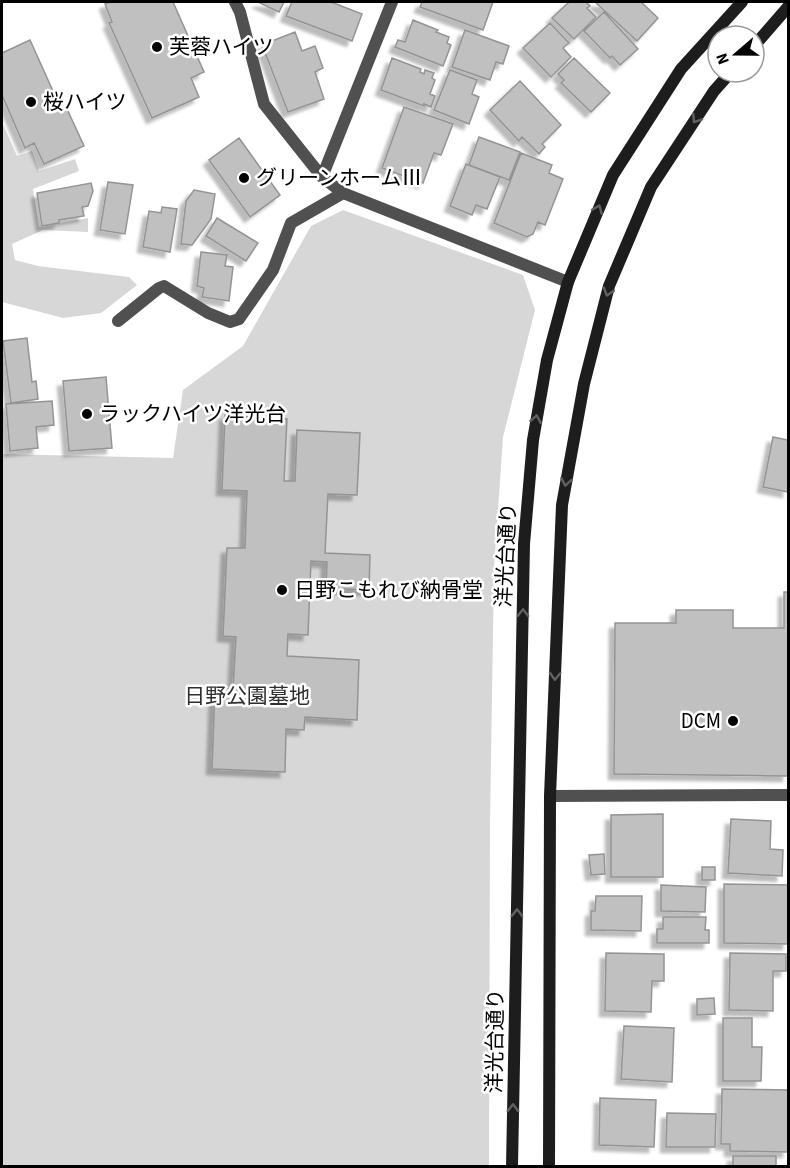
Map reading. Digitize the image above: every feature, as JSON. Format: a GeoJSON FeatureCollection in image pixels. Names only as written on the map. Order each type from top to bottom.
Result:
{"type":"FeatureCollection","features":[{"type":"Feature","properties":{"kind":"street"},"geometry":{"type":"LineString","coordinates":[[235,2],[240,12],[264,104],[322,177],[343,193],[568,282]]}},
{"type":"Feature","properties":{"kind":"street"},"geometry":{"type":"LineString","coordinates":[[322,177],[392,2]]}},
{"type":"Feature","properties":{"kind":"street","name":"洋光台通り"},"geometry":{"type":"LineString","coordinates":[[512,1167],[524,544],[532,440],[547,360],[568,282],[613,175],[681,69],[742,2]]}},
{"type":"Feature","properties":{"kind":"street"},"geometry":{"type":"LineString","coordinates":[[766,33],[789,7]]}},
{"type":"Feature","properties":{"kind":"street"},"geometry":{"type":"LineString","coordinates":[[549,1167],[550,796],[562,505],[584,384],[609,286],[651,187],[720,84]]}},
{"type":"Feature","properties":{"kind":"street"},"geometry":{"type":"LineString","coordinates":[[118,321],[164,286],[208,313],[230,322],[239,320],[273,270],[291,223],[343,193]]}},
{"type":"Feature","properties":{"kind":"street"},"geometry":{"type":"LineString","coordinates":[[550,796],[789,795]]}},
{"type":"Feature","properties":{"kind":"green space"},"geometry":{"type":"Polygon","coordinates":[[[2,122],[17,156],[32,151],[39,171],[75,159],[79,171],[33,189],[39,227],[88,218],[88,232],[43,230],[12,244],[15,260],[38,266],[129,277],[137,285],[101,313],[63,318],[2,302],[2,122]]]}},
{"type":"Feature","properties":{"kind":"green space","name":"日野公園墓地"},"geometry":{"type":"Polygon","coordinates":[[[343,210],[523,275],[535,310],[503,437],[494,568],[490,824],[489,1166],[2,1166],[2,454],[173,458],[183,390],[243,346],[311,226],[343,210]]]}},
{"type":"Feature","properties":{"kind":"building","name":"芙蓉ハイツ"},"geometry":{"type":"Polygon","coordinates":[[[111,2],[173,2],[204,72],[191,78],[199,97],[152,118],[109,23],[112,22],[105,4],[111,2]]]}},
{"type":"Feature","properties":{"kind":"building"},"geometry":{"type":"Polygon","coordinates":[[[258,2],[284,2],[279,12],[258,2]]]}},
{"type":"Feature","properties":{"kind":"building"},"geometry":{"type":"Polygon","coordinates":[[[292,2],[331,2],[362,14],[352,41],[286,16],[292,2]]]}},
{"type":"Feature","properties":{"kind":"building"},"geometry":{"type":"Polygon","coordinates":[[[422,2],[493,2],[483,30],[420,7],[422,2]]]}},
{"type":"Feature","properties":{"kind":"building"},"geometry":{"type":"Polygon","coordinates":[[[569,2],[586,2],[590,6],[587,8],[596,17],[574,39],[552,18],[569,2]]]}},
{"type":"Feature","properties":{"kind":"building"},"geometry":{"type":"Polygon","coordinates":[[[595,2],[641,2],[658,18],[637,41],[595,2]]]}},
{"type":"Feature","properties":{"kind":"building"},"geometry":{"type":"Polygon","coordinates":[[[604,12],[638,49],[620,65],[584,31],[604,12]]]}},
{"type":"Feature","properties":{"kind":"building"},"geometry":{"type":"Polygon","coordinates":[[[413,20],[449,37],[447,43],[451,45],[443,66],[395,47],[398,40],[405,42],[413,20]]]}},
{"type":"Feature","properties":{"kind":"building"},"geometry":{"type":"Polygon","coordinates":[[[550,23],[569,43],[563,48],[571,57],[551,77],[523,48],[550,23]]]}},
{"type":"Feature","properties":{"kind":"building"},"geometry":{"type":"Polygon","coordinates":[[[465,30],[509,46],[503,64],[496,62],[490,80],[452,67],[465,30]]]}},
{"type":"Feature","properties":{"kind":"building"},"geometry":{"type":"Polygon","coordinates":[[[295,32],[302,51],[315,46],[323,68],[315,72],[324,99],[288,112],[262,45],[295,32]]]}},
{"type":"Feature","properties":{"kind":"building","name":"桜ハイツ"},"geometry":{"type":"Polygon","coordinates":[[[30,40],[62,111],[67,109],[84,146],[44,164],[34,143],[25,148],[2,95],[2,53],[30,40]]]}},
{"type":"Feature","properties":{"kind":"building"},"geometry":{"type":"Polygon","coordinates":[[[392,58],[421,69],[420,72],[424,74],[425,70],[434,73],[432,78],[435,80],[430,94],[435,96],[431,107],[381,90],[392,58]]]}},
{"type":"Feature","properties":{"kind":"building"},"geometry":{"type":"Polygon","coordinates":[[[574,58],[610,93],[591,112],[561,83],[564,80],[558,74],[574,58]]]}},
{"type":"Feature","properties":{"kind":"building"},"geometry":{"type":"Polygon","coordinates":[[[450,70],[477,80],[472,94],[479,97],[469,124],[434,110],[450,70]]]}},
{"type":"Feature","properties":{"kind":"building"},"geometry":{"type":"Polygon","coordinates":[[[520,81],[561,125],[542,144],[545,147],[539,154],[522,137],[519,141],[490,110],[520,81]]]}},
{"type":"Feature","properties":{"kind":"building"},"geometry":{"type":"Polygon","coordinates":[[[404,107],[453,124],[441,155],[434,153],[423,183],[382,168],[404,107]]]}},
{"type":"Feature","properties":{"kind":"building"},"geometry":{"type":"Polygon","coordinates":[[[479,137],[520,152],[509,180],[469,165],[479,137]]]}},
{"type":"Feature","properties":{"kind":"building","name":"グリーンホームⅢ"},"geometry":{"type":"Polygon","coordinates":[[[239,138],[280,195],[250,217],[209,160],[239,138]]]}},
{"type":"Feature","properties":{"kind":"building"},"geometry":{"type":"Polygon","coordinates":[[[521,153],[552,165],[549,173],[563,179],[545,225],[538,222],[533,234],[527,237],[494,223],[521,153]]]}},
{"type":"Feature","properties":{"kind":"building"},"geometry":{"type":"Polygon","coordinates":[[[466,164],[500,177],[487,209],[476,205],[472,215],[450,206],[466,164]]]}},
{"type":"Feature","properties":{"kind":"building"},"geometry":{"type":"Polygon","coordinates":[[[108,182],[133,185],[125,234],[100,230],[108,182]]]}},
{"type":"Feature","properties":{"kind":"building"},"geometry":{"type":"Polygon","coordinates":[[[91,183],[93,191],[88,206],[82,207],[84,216],[59,220],[59,223],[42,226],[37,193],[91,183]]]}},
{"type":"Feature","properties":{"kind":"building"},"geometry":{"type":"Polygon","coordinates":[[[194,190],[215,194],[211,219],[192,245],[181,244],[186,201],[194,190]]]}},
{"type":"Feature","properties":{"kind":"building"},"geometry":{"type":"Polygon","coordinates":[[[162,207],[177,209],[170,252],[143,247],[149,211],[161,213],[162,207]]]}},
{"type":"Feature","properties":{"kind":"building"},"geometry":{"type":"Polygon","coordinates":[[[217,218],[258,243],[246,261],[206,236],[217,218]]]}},
{"type":"Feature","properties":{"kind":"building"},"geometry":{"type":"Polygon","coordinates":[[[201,252],[227,255],[225,266],[233,267],[229,301],[202,297],[204,288],[197,286],[201,252]]]}},
{"type":"Feature","properties":{"kind":"building"},"geometry":{"type":"Polygon","coordinates":[[[27,338],[32,382],[36,381],[38,399],[11,403],[3,341],[27,338]]]}},
{"type":"Feature","properties":{"kind":"building","name":"ラックハイツ洋光台"},"geometry":{"type":"Polygon","coordinates":[[[106,377],[112,448],[69,451],[63,381],[106,377]]]}},
{"type":"Feature","properties":{"kind":"building"},"geometry":{"type":"Polygon","coordinates":[[[52,401],[54,425],[36,427],[38,448],[10,451],[6,404],[52,401]]]}},
{"type":"Feature","properties":{"kind":"building"},"geometry":{"type":"Polygon","coordinates":[[[225,415],[287,419],[284,481],[295,481],[297,430],[360,433],[357,495],[328,494],[325,553],[370,555],[369,590],[326,588],[327,562],[311,561],[308,635],[288,634],[287,656],[359,660],[357,720],[305,717],[304,730],[286,729],[285,772],[212,769],[215,687],[233,689],[236,637],[223,636],[227,548],[245,548],[247,491],[222,490],[225,415]]]}},
{"type":"Feature","properties":{"kind":"building"},"geometry":{"type":"Polygon","coordinates":[[[773,437],[788,440],[788,492],[763,487],[773,437]]]}},
{"type":"Feature","properties":{"kind":"building"},"geometry":{"type":"Polygon","coordinates":[[[784,592],[788,592],[788,776],[614,774],[615,623],[676,623],[676,610],[733,610],[733,628],[784,628],[784,592]]]}},
{"type":"Feature","properties":{"kind":"building"},"geometry":{"type":"Polygon","coordinates":[[[663,814],[663,877],[611,877],[611,815],[663,814]]]}},
{"type":"Feature","properties":{"kind":"building"},"geometry":{"type":"Polygon","coordinates":[[[731,819],[771,821],[770,849],[783,850],[782,876],[728,873],[731,819]]]}},
{"type":"Feature","properties":{"kind":"building"},"geometry":{"type":"Polygon","coordinates":[[[604,854],[605,874],[591,875],[589,855],[604,854]]]}},
{"type":"Feature","properties":{"kind":"building"},"geometry":{"type":"Polygon","coordinates":[[[702,867],[715,867],[715,880],[702,880],[702,867]]]}},
{"type":"Feature","properties":{"kind":"building"},"geometry":{"type":"Polygon","coordinates":[[[724,884],[788,885],[788,944],[724,943],[724,884]]]}},
{"type":"Feature","properties":{"kind":"building"},"geometry":{"type":"Polygon","coordinates":[[[661,885],[706,887],[705,912],[661,911],[661,885]]]}},
{"type":"Feature","properties":{"kind":"building"},"geometry":{"type":"Polygon","coordinates":[[[596,896],[642,896],[641,931],[591,930],[591,911],[595,911],[596,896]]]}},
{"type":"Feature","properties":{"kind":"building"},"geometry":{"type":"Polygon","coordinates":[[[663,917],[706,917],[705,930],[709,930],[709,943],[657,943],[657,929],[663,929],[663,917]]]}},
{"type":"Feature","properties":{"kind":"building"},"geometry":{"type":"Polygon","coordinates":[[[606,953],[664,954],[664,981],[652,981],[651,1012],[605,1011],[606,953]]]}},
{"type":"Feature","properties":{"kind":"building"},"geometry":{"type":"Polygon","coordinates":[[[730,953],[786,954],[786,971],[773,971],[773,1011],[729,1010],[730,953]]]}},
{"type":"Feature","properties":{"kind":"building"},"geometry":{"type":"Polygon","coordinates":[[[714,998],[715,1014],[697,1015],[697,999],[714,998]]]}},
{"type":"Feature","properties":{"kind":"building"},"geometry":{"type":"Polygon","coordinates":[[[723,1018],[752,1018],[752,1047],[762,1047],[761,1081],[723,1081],[723,1018]]]}},
{"type":"Feature","properties":{"kind":"building"},"geometry":{"type":"Polygon","coordinates":[[[624,1026],[674,1028],[672,1082],[621,1079],[624,1026]]]}},
{"type":"Feature","properties":{"kind":"building"},"geometry":{"type":"Polygon","coordinates":[[[722,1089],[788,1090],[788,1152],[730,1151],[730,1144],[721,1144],[722,1089]]]}},
{"type":"Feature","properties":{"kind":"building"},"geometry":{"type":"Polygon","coordinates":[[[600,1098],[656,1100],[654,1147],[599,1145],[600,1098]]]}},
{"type":"Feature","properties":{"kind":"building"},"geometry":{"type":"Polygon","coordinates":[[[667,1113],[716,1114],[715,1147],[666,1147],[667,1113]]]}},
{"type":"Feature","properties":{"kind":"building"},"geometry":{"type":"Polygon","coordinates":[[[733,1156],[776,1156],[776,1166],[733,1166],[733,1156]]]}},
{"type":"Feature","properties":{"kind":"place","name":"芙蓉ハイツ"},"geometry":{"type":"Point","coordinates":[157,47]}},
{"type":"Feature","properties":{"kind":"place","name":"桜ハイツ"},"geometry":{"type":"Point","coordinates":[31,102]}},
{"type":"Feature","properties":{"kind":"place","name":"グリーンホームⅢ"},"geometry":{"type":"Point","coordinates":[244,178]}},
{"type":"Feature","properties":{"kind":"place","name":"ラックハイツ洋光台"},"geometry":{"type":"Point","coordinates":[87,414]}},
{"type":"Feature","properties":{"kind":"place","name":"日野こもれび納骨堂"},"geometry":{"type":"Point","coordinates":[282,590]}},
{"type":"Feature","properties":{"kind":"place","name":"DCM"},"geometry":{"type":"Point","coordinates":[733,721]}}]}
